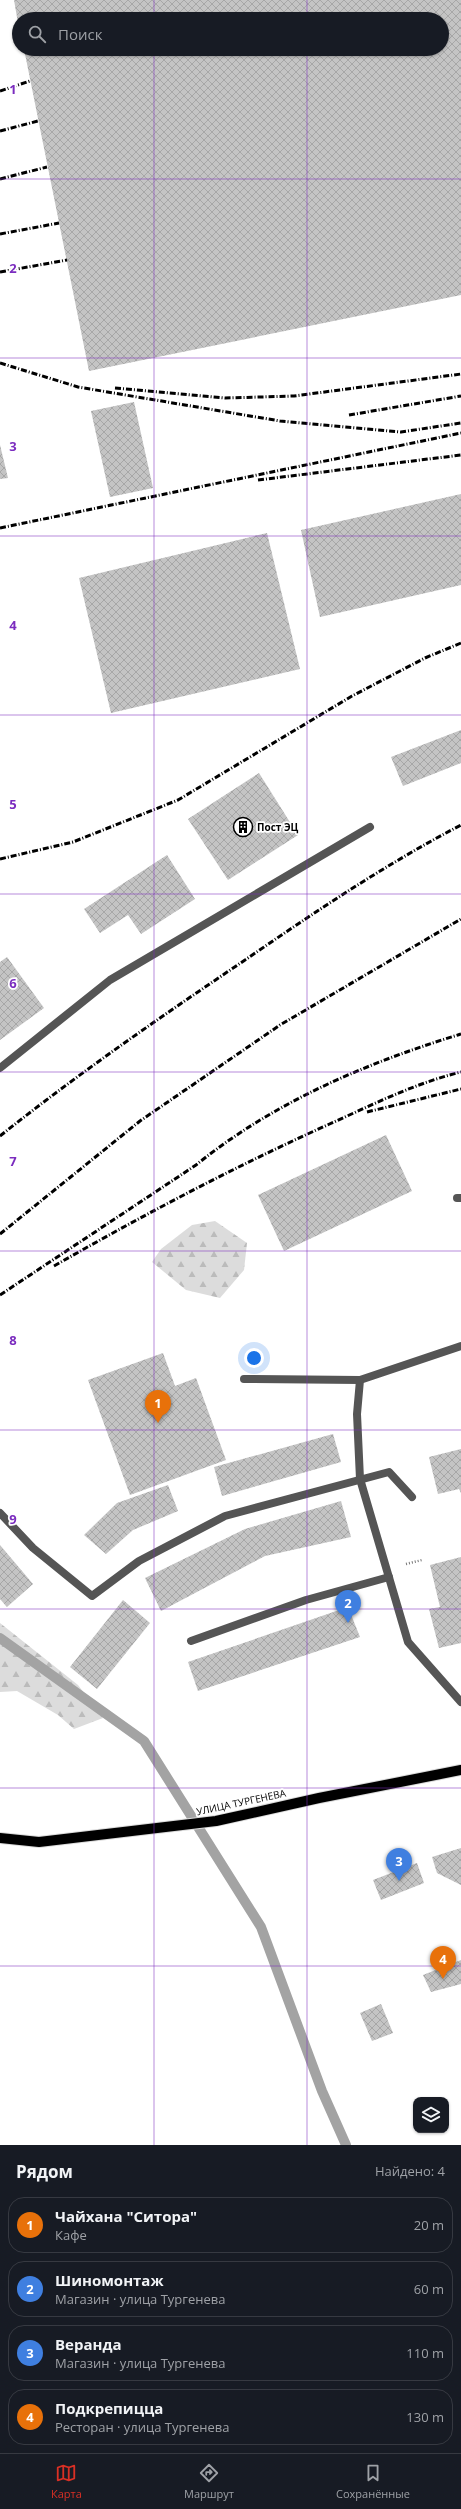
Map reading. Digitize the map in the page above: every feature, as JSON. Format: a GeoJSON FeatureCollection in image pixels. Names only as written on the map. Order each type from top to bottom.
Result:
{"type":"FeatureCollection","features":[{"type":"Feature","properties":{"kind":"main road","name":"УЛИЦА ТУРГЕНЕВА"},"geometry":{"type":"LineString","coordinates":[[0,1838],[39,1842],[216,1821],[319,1798],[461,1770]]}},
{"type":"Feature","properties":{"kind":"lane"},"geometry":{"type":"LineString","coordinates":[[0,1068],[110,980],[370,827]]}},
{"type":"Feature","properties":{"kind":"lane"},"geometry":{"type":"LineString","coordinates":[[244,1379],[360,1380],[461,1346]]}},
{"type":"Feature","properties":{"kind":"lane"},"geometry":{"type":"LineString","coordinates":[[360,1380],[357,1414],[360,1479],[408,1642],[461,1702]]}},
{"type":"Feature","properties":{"kind":"lane"},"geometry":{"type":"LineString","coordinates":[[0,1513],[33,1548],[92,1596],[139,1561],[225,1516],[389,1472],[412,1497]]}},
{"type":"Feature","properties":{"kind":"lane"},"geometry":{"type":"LineString","coordinates":[[191,1641],[306,1600],[389,1577]]}},
{"type":"Feature","properties":{"kind":"green space"},"geometry":{"type":"Polygon","coordinates":[[[215,1221],[247,1243],[244,1270],[220,1298],[186,1290],[152,1262],[161,1249],[192,1225],[215,1221]]]}},
{"type":"Feature","properties":{"kind":"green space"},"geometry":{"type":"Polygon","coordinates":[[[0,1623],[78,1685],[103,1718],[74,1729],[58,1715],[17,1691],[0,1692],[0,1623]]]}},
{"type":"Feature","properties":{"kind":"building"},"geometry":{"type":"Polygon","coordinates":[[[14,0],[461,0],[461,295],[89,371],[25,56],[449,56],[449,12],[16,12],[14,0]]]}},
{"type":"Feature","properties":{"kind":"building"},"geometry":{"type":"Polygon","coordinates":[[[134,402],[153,488],[110,497],[91,411],[134,402]]]}},
{"type":"Feature","properties":{"kind":"building"},"geometry":{"type":"Polygon","coordinates":[[[0,445],[8,478],[0,479],[0,445]]]}},
{"type":"Feature","properties":{"kind":"building"},"geometry":{"type":"Polygon","coordinates":[[[461,494],[461,585],[320,617],[301,530],[461,494]]]}},
{"type":"Feature","properties":{"kind":"building"},"geometry":{"type":"Polygon","coordinates":[[[267,533],[300,669],[111,713],[79,578],[267,533]]]}},
{"type":"Feature","properties":{"kind":"building"},"geometry":{"type":"Polygon","coordinates":[[[461,730],[461,763],[403,786],[391,757],[461,730]]]}},
{"type":"Feature","properties":{"kind":"building","name":"Пост ЭЦ"},"geometry":{"type":"Polygon","coordinates":[[[259,773],[298,835],[228,880],[188,819],[259,773]]]}},
{"type":"Feature","properties":{"kind":"building"},"geometry":{"type":"Polygon","coordinates":[[[167,855],[195,899],[141,934],[128,915],[100,933],[84,909],[167,855]]]}},
{"type":"Feature","properties":{"kind":"building"},"geometry":{"type":"Polygon","coordinates":[[[7,957],[44,1008],[0,1040],[0,962],[7,957]]]}},
{"type":"Feature","properties":{"kind":"building"},"geometry":{"type":"Polygon","coordinates":[[[386,1135],[412,1191],[284,1251],[258,1195],[386,1135]]]}},
{"type":"Feature","properties":{"kind":"building"},"geometry":{"type":"Polygon","coordinates":[[[163,1353],[175,1386],[196,1378],[226,1460],[130,1495],[88,1380],[163,1353]]]}},
{"type":"Feature","properties":{"kind":"building"},"geometry":{"type":"Polygon","coordinates":[[[333,1434],[341,1462],[222,1496],[214,1467],[333,1434]]]}},
{"type":"Feature","properties":{"kind":"building"},"geometry":{"type":"Polygon","coordinates":[[[461,1449],[461,1493],[459,1489],[438,1494],[429,1457],[461,1449]]]}},
{"type":"Feature","properties":{"kind":"building"},"geometry":{"type":"Polygon","coordinates":[[[168,1485],[178,1511],[133,1530],[106,1554],[84,1535],[117,1503],[168,1485]]]}},
{"type":"Feature","properties":{"kind":"building"},"geometry":{"type":"Polygon","coordinates":[[[341,1501],[351,1537],[265,1556],[161,1611],[145,1578],[245,1529],[341,1501]]]}},
{"type":"Feature","properties":{"kind":"building"},"geometry":{"type":"Polygon","coordinates":[[[0,1545],[33,1584],[7,1607],[0,1599],[0,1545]]]}},
{"type":"Feature","properties":{"kind":"building"},"geometry":{"type":"Polygon","coordinates":[[[461,1557],[461,1643],[439,1648],[429,1609],[440,1607],[430,1565],[461,1557]]]}},
{"type":"Feature","properties":{"kind":"building"},"geometry":{"type":"Polygon","coordinates":[[[123,1600],[150,1623],[97,1689],[70,1667],[123,1600]]]}},
{"type":"Feature","properties":{"kind":"building"},"geometry":{"type":"Polygon","coordinates":[[[348,1607],[360,1637],[198,1691],[188,1662],[348,1607]]]}},
{"type":"Feature","properties":{"kind":"building"},"geometry":{"type":"Polygon","coordinates":[[[461,1848],[461,1885],[437,1873],[432,1857],[461,1848]]]}},
{"type":"Feature","properties":{"kind":"building"},"geometry":{"type":"Polygon","coordinates":[[[417,1863],[424,1883],[381,1900],[373,1880],[417,1863]]]}},
{"type":"Feature","properties":{"kind":"building"},"geometry":{"type":"Polygon","coordinates":[[[461,1960],[461,1984],[431,1992],[423,1975],[461,1960]]]}},
{"type":"Feature","properties":{"kind":"building"},"geometry":{"type":"Polygon","coordinates":[[[381,2004],[393,2033],[372,2041],[360,2013],[381,2004]]]}},
{"type":"Feature","properties":{"kind":"waterway"},"geometry":{"type":"LineString","coordinates":[[0,1638],[144,1741],[261,1927],[322,2091],[346,2145]]}},
{"type":"Feature","properties":{"kind":"railway"},"geometry":{"type":"LineString","coordinates":[[0,91],[30,81]]}},
{"type":"Feature","properties":{"kind":"railway"},"geometry":{"type":"LineString","coordinates":[[0,131],[38,121]]}},
{"type":"Feature","properties":{"kind":"railway"},"geometry":{"type":"LineString","coordinates":[[0,179],[47,167]]}},
{"type":"Feature","properties":{"kind":"railway"},"geometry":{"type":"LineString","coordinates":[[0,234],[59,223]]}},
{"type":"Feature","properties":{"kind":"railway"},"geometry":{"type":"LineString","coordinates":[[0,272],[67,260]]}},
{"type":"Feature","properties":{"kind":"railway"},"geometry":{"type":"LineString","coordinates":[[0,363],[78,387],[280,421],[401,432],[461,423]]}},
{"type":"Feature","properties":{"kind":"railway"},"geometry":{"type":"LineString","coordinates":[[115,388],[225,398],[294,396],[461,374]]}},
{"type":"Feature","properties":{"kind":"railway"},"geometry":{"type":"LineString","coordinates":[[349,415],[461,396]]}},
{"type":"Feature","properties":{"kind":"railway"},"geometry":{"type":"LineString","coordinates":[[0,528],[461,433]]}},
{"type":"Feature","properties":{"kind":"railway"},"geometry":{"type":"LineString","coordinates":[[258,480],[461,455]]}},
{"type":"Feature","properties":{"kind":"railway"},"geometry":{"type":"LineString","coordinates":[[0,859],[73,842],[178,800],[352,696],[425,658],[461,643]]}},
{"type":"Feature","properties":{"kind":"railway"},"geometry":{"type":"LineString","coordinates":[[0,1136],[121,1045],[298,924],[378,872],[461,825]]}},
{"type":"Feature","properties":{"kind":"railway"},"geometry":{"type":"LineString","coordinates":[[0,1234],[140,1121],[280,1025],[461,919]]}},
{"type":"Feature","properties":{"kind":"railway"},"geometry":{"type":"LineString","coordinates":[[0,1295],[196,1165],[226,1142],[257,1122],[322,1087],[356,1072],[390,1058],[461,1034]]}},
{"type":"Feature","properties":{"kind":"railway"},"geometry":{"type":"LineString","coordinates":[[54,1266],[157,1209],[298,1138],[396,1094],[461,1072]]}},
{"type":"Feature","properties":{"kind":"railway"},"geometry":{"type":"LineString","coordinates":[[367,1112],[461,1089]]}},
{"type":"Feature","properties":{"kind":"place","name":"Пост ЭЦ"},"geometry":{"type":"Point","coordinates":[243,827]}},
{"type":"Feature","properties":{"kind":"place","name":"Чайхана \"Ситора\""},"geometry":{"type":"Point","coordinates":[158,1423]}},
{"type":"Feature","properties":{"kind":"place","name":"Шиномонтаж"},"geometry":{"type":"Point","coordinates":[348,1623]}},
{"type":"Feature","properties":{"kind":"place","name":"Веранда"},"geometry":{"type":"Point","coordinates":[399,1881]}},
{"type":"Feature","properties":{"kind":"place","name":"Подкрепицца"},"geometry":{"type":"Point","coordinates":[443,1979]}}]}
